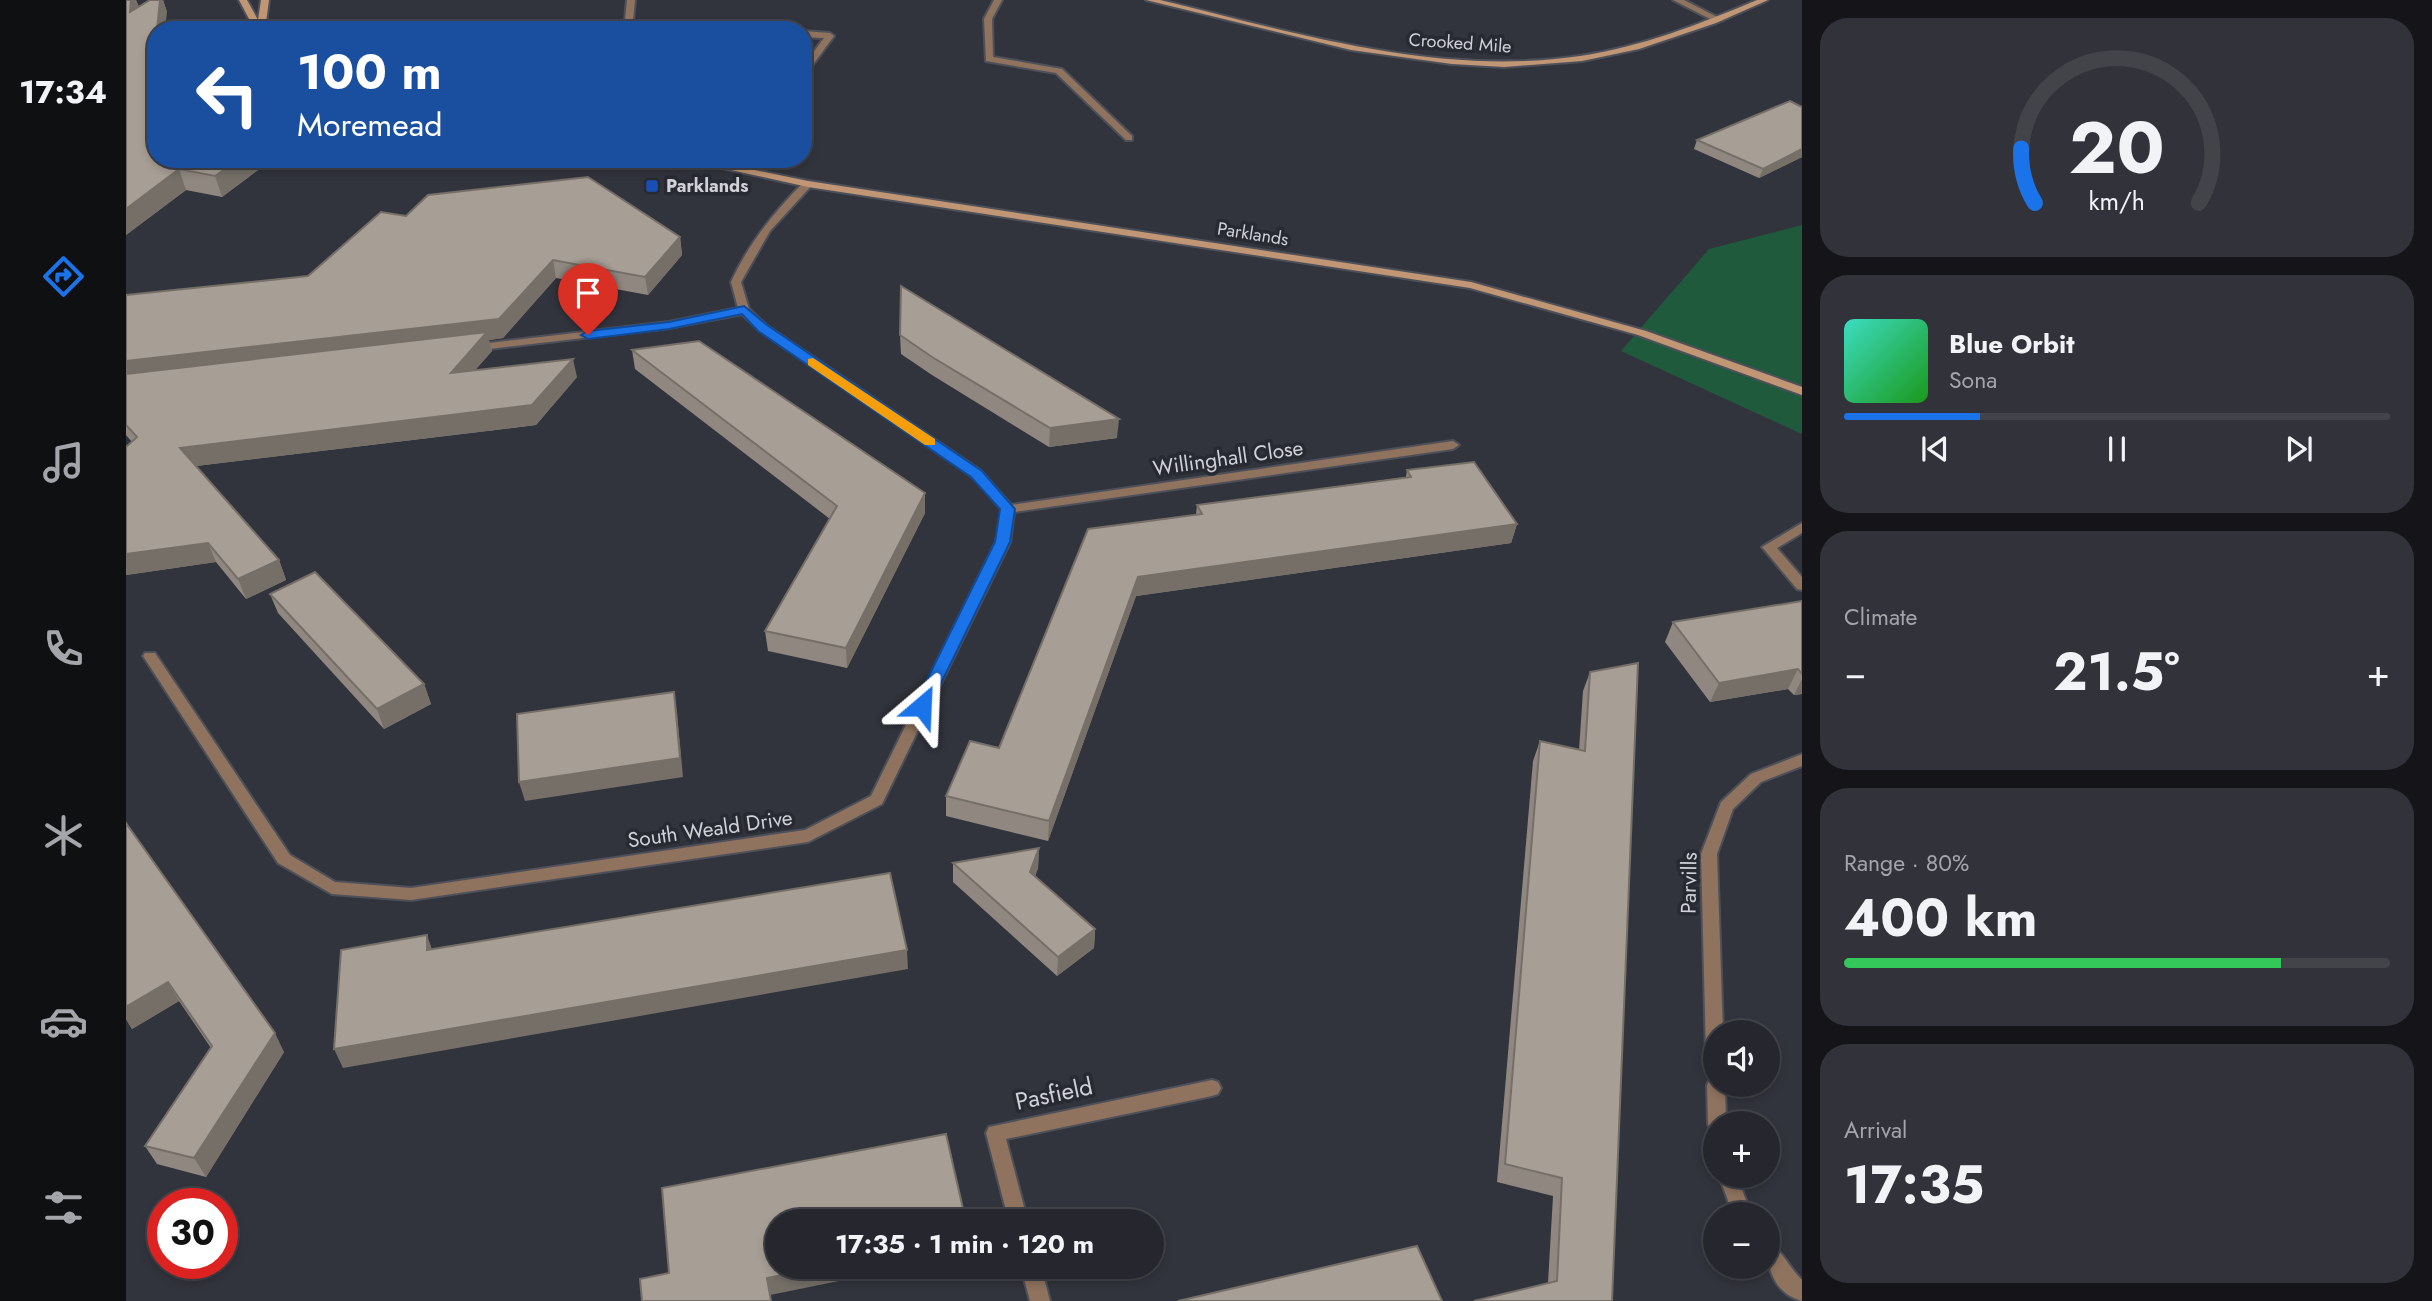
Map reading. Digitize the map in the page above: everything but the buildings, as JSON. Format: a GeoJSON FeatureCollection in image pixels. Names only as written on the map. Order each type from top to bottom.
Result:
{"type":"FeatureCollection","features":[{"type":"Feature","properties":{"kind":"street"},"geometry":{"type":"LineString","coordinates":[[243,0],[255,21]]}},
{"type":"Feature","properties":{"kind":"street"},"geometry":{"type":"LineString","coordinates":[[262,21],[265,0]]}},
{"type":"Feature","properties":{"kind":"street"},"geometry":{"type":"LineString","coordinates":[[629,21],[631,0]]}},
{"type":"Feature","properties":{"kind":"street"},"geometry":{"type":"LineString","coordinates":[[998,0],[988,19],[989,59],[1059,71],[1129,138]]}},
{"type":"Feature","properties":{"kind":"street","name":"Crooked Mile"},"geometry":{"type":"LineString","coordinates":[[1150,0],[1358,48],[1412,57],[1501,64],[1597,55],[1674,37],[1763,0]]}},
{"type":"Feature","properties":{"kind":"street"},"geometry":{"type":"LineString","coordinates":[[1677,0],[1719,20]]}},
{"type":"Feature","properties":{"kind":"street"},"geometry":{"type":"LineString","coordinates":[[812,35],[830,36],[812,60]]}},
{"type":"Feature","properties":{"kind":"street","name":"Parklands"},"geometry":{"type":"LineString","coordinates":[[730,168],[808,184],[1471,285],[1643,333],[1802,391]]}},
{"type":"Feature","properties":{"kind":"street"},"geometry":{"type":"LineString","coordinates":[[808,184],[777,212],[751,250],[736,282],[744,310],[763,328],[976,474],[1008,509]]}},
{"type":"Feature","properties":{"kind":"street"},"geometry":{"type":"LineString","coordinates":[[466,349],[669,326],[744,310]]}},
{"type":"Feature","properties":{"kind":"street","name":"Willinghall Close"},"geometry":{"type":"LineString","coordinates":[[1008,509],[1453,444]]}},
{"type":"Feature","properties":{"kind":"street","name":"South Weald Drive"},"geometry":{"type":"LineString","coordinates":[[150,656],[284,859],[332,888],[411,894],[808,835],[877,800],[1003,542],[1008,509]]}},
{"type":"Feature","properties":{"kind":"street"},"geometry":{"type":"LineString","coordinates":[[1802,527],[1769,547],[1802,586]]}},
{"type":"Feature","properties":{"kind":"street","name":"Parvills"},"geometry":{"type":"LineString","coordinates":[[1714,1020],[1709,854],[1726,806],[1756,778],[1802,760]]}},
{"type":"Feature","properties":{"kind":"street","name":"Pasfield"},"geometry":{"type":"LineString","coordinates":[[1015,1209],[995,1133],[1212,1088]]}},
{"type":"Feature","properties":{"kind":"street"},"geometry":{"type":"LineString","coordinates":[[1780,1272],[1802,1293]]}},
{"type":"Feature","properties":{"kind":"street"},"geometry":{"type":"LineString","coordinates":[[1034,1279],[1040,1301]]}},
{"type":"Feature","properties":{"kind":"green space"},"geometry":{"type":"Polygon","coordinates":[[[1802,225],[1802,434],[1621,351],[1709,249],[1802,225]]]}},
{"type":"Feature","properties":{"kind":"slow traffic"},"geometry":{"type":"LineString","coordinates":[[813,362],[930,442]]}},
{"type":"Feature","properties":{"kind":"place","name":"Parklands"},"geometry":{"type":"Point","coordinates":[652,186]}},
{"type":"Feature","properties":{"kind":"route"},"geometry":{"type":"LineString","coordinates":[[588,335],[669,326],[744,310],[763,328],[976,474],[992,491],[1008,509],[1003,542],[922,706]]}}]}
